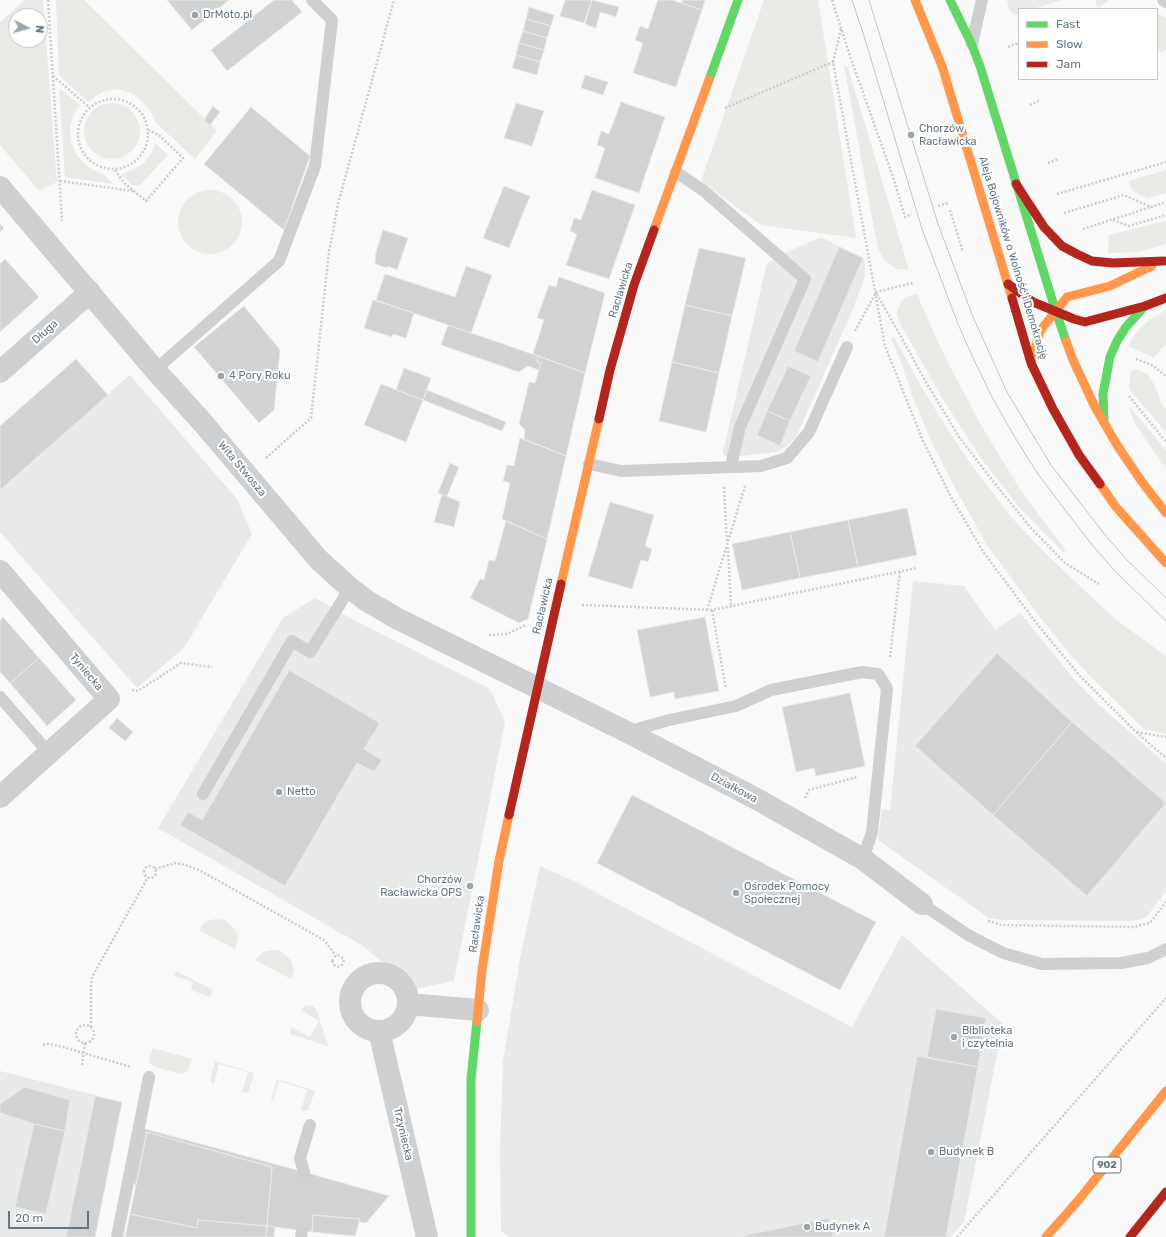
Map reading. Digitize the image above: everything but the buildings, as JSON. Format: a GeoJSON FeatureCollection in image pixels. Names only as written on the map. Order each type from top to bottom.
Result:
{"type":"FeatureCollection","features":[{"type":"Feature","properties":{"kind":"street","name":"Racławicka"},"geometry":{"type":"LineString","coordinates":[[470,1237],[471,1079],[482,970],[498,867],[537,688],[610,370],[634,284],[738,0]]}},
{"type":"Feature","properties":{"kind":"street","name":"Aleja Bojowników o Wolność i Demokrację"},"geometry":{"type":"LineString","coordinates":[[915,0],[942,66],[1031,363],[1053,409],[1079,456],[1116,507],[1166,563]]}},
{"type":"Feature","properties":{"kind":"street"},"geometry":{"type":"LineString","coordinates":[[950,0],[972,45],[986,84],[1056,312],[1080,376],[1104,422],[1132,467],[1166,513]]}},
{"type":"Feature","properties":{"kind":"street"},"geometry":{"type":"LineString","coordinates":[[1016,184],[1044,227],[1062,246],[1077,254],[1092,260],[1113,263],[1131,264],[1165,261]]}},
{"type":"Feature","properties":{"kind":"street","name":"Wita Stwosza"},"geometry":{"type":"LineString","coordinates":[[0,187],[155,370],[203,423],[320,560],[350,588],[367,601],[398,619],[537,688]]}},
{"type":"Feature","properties":{"kind":"street"},"geometry":{"type":"LineString","coordinates":[[1031,363],[1040,331],[1068,298],[1091,290],[1110,286],[1165,261]]}},
{"type":"Feature","properties":{"kind":"street"},"geometry":{"type":"LineString","coordinates":[[1008,284],[1033,302],[1085,322],[1145,306],[1166,298]]}},
{"type":"Feature","properties":{"kind":"street","name":"Długa"},"geometry":{"type":"LineString","coordinates":[[0,372],[90,292]]}},
{"type":"Feature","properties":{"kind":"street"},"geometry":{"type":"LineString","coordinates":[[1104,422],[1103,394],[1110,357],[1117,341],[1126,327],[1145,306]]}},
{"type":"Feature","properties":{"kind":"street","name":"Tyniecka"},"geometry":{"type":"LineString","coordinates":[[0,571],[109,699],[0,797]]}},
{"type":"Feature","properties":{"kind":"street","name":"Działkowa"},"geometry":{"type":"LineString","coordinates":[[537,688],[627,732],[753,797],[863,859],[922,904]]}},
{"type":"Feature","properties":{"kind":"street"},"geometry":{"type":"LineString","coordinates":[[379,973],[393,977],[403,986],[407,995],[408,1004],[405,1014],[400,1021],[392,1027],[379,1031],[365,1027],[358,1021],[353,1014],[350,1004],[351,995],[355,986],[361,979],[369,974],[379,973]]}},
{"type":"Feature","properties":{"kind":"street"},"geometry":{"type":"LineString","coordinates":[[408,1004],[478,1010]]}},
{"type":"Feature","properties":{"kind":"street","name":"Trzyniecka"},"geometry":{"type":"LineString","coordinates":[[379,1031],[427,1237]]}},
{"type":"Feature","properties":{"kind":"street","name":"902"},"geometry":{"type":"LineString","coordinates":[[1046,1237],[1077,1202],[1166,1091]]}},
{"type":"Feature","properties":{"kind":"street"},"geometry":{"type":"LineString","coordinates":[[1130,1237],[1166,1192]]}},
{"type":"Feature","properties":{"kind":"lane"},"geometry":{"type":"LineString","coordinates":[[155,370],[279,261],[315,166],[332,20],[312,0]]}},
{"type":"Feature","properties":{"kind":"lane"},"geometry":{"type":"LineString","coordinates":[[972,45],[982,0]]}},
{"type":"Feature","properties":{"kind":"lane"},"geometry":{"type":"LineString","coordinates":[[676,172],[704,192],[805,279],[740,427],[727,467]]}},
{"type":"Feature","properties":{"kind":"lane"},"geometry":{"type":"LineString","coordinates":[[589,464],[621,471],[761,466],[787,458],[809,432],[847,347]]}},
{"type":"Feature","properties":{"kind":"lane"},"geometry":{"type":"LineString","coordinates":[[203,794],[292,641],[310,652],[350,588]]}},
{"type":"Feature","properties":{"kind":"lane"},"geometry":{"type":"LineString","coordinates":[[627,732],[668,720],[730,708],[771,690],[862,672],[878,674],[887,688],[872,832],[863,859]]}},
{"type":"Feature","properties":{"kind":"lane"},"geometry":{"type":"LineString","coordinates":[[0,697],[50,753]]}},
{"type":"Feature","properties":{"kind":"lane"},"geometry":{"type":"LineString","coordinates":[[922,904],[968,935],[1003,953],[1042,964],[1122,963],[1148,958],[1166,949]]}},
{"type":"Feature","properties":{"kind":"lane"},"geometry":{"type":"LineString","coordinates":[[117,1237],[149,1077]]}},
{"type":"Feature","properties":{"kind":"lane"},"geometry":{"type":"LineString","coordinates":[[304,1172],[300,1158],[310,1124]]}},
{"type":"Feature","properties":{"kind":"path"},"geometry":{"type":"LineString","coordinates":[[48,0],[63,227]]}},
{"type":"Feature","properties":{"kind":"path"},"geometry":{"type":"LineString","coordinates":[[265,460],[311,418],[329,252],[338,204],[394,0]]}},
{"type":"Feature","properties":{"kind":"path"},"geometry":{"type":"LineString","coordinates":[[832,0],[893,177],[905,217],[912,214]]}},
{"type":"Feature","properties":{"kind":"path"},"geometry":{"type":"LineString","coordinates":[[841,29],[832,62],[885,346],[923,441],[950,495],[984,553],[1037,624],[1080,676],[1136,732],[1166,758]]}},
{"type":"Feature","properties":{"kind":"path"},"geometry":{"type":"LineString","coordinates":[[1008,47],[1018,43]]}},
{"type":"Feature","properties":{"kind":"path"},"geometry":{"type":"LineString","coordinates":[[719,111],[832,62]]}},
{"type":"Feature","properties":{"kind":"path"},"geometry":{"type":"LineString","coordinates":[[53,76],[89,107]]}},
{"type":"Feature","properties":{"kind":"path"},"geometry":{"type":"LineString","coordinates":[[113,98],[126,101],[137,108],[145,118],[149,130],[148,141],[144,152],[137,161],[126,168],[115,170],[103,168],[92,163],[83,154],[78,142],[78,129],[81,117],[89,107],[100,100],[113,98]]}},
{"type":"Feature","properties":{"kind":"path"},"geometry":{"type":"LineString","coordinates":[[1030,105],[1040,100]]}},
{"type":"Feature","properties":{"kind":"path"},"geometry":{"type":"LineString","coordinates":[[115,170],[124,183],[146,201],[183,158],[160,136],[149,130]]}},
{"type":"Feature","properties":{"kind":"path"},"geometry":{"type":"LineString","coordinates":[[1048,163],[1058,159]]}},
{"type":"Feature","properties":{"kind":"path"},"geometry":{"type":"LineString","coordinates":[[1057,194],[1166,162]]}},
{"type":"Feature","properties":{"kind":"path"},"geometry":{"type":"LineString","coordinates":[[60,181],[134,191]]}},
{"type":"Feature","properties":{"kind":"path"},"geometry":{"type":"LineString","coordinates":[[1070,210],[1124,195],[1150,207]]}},
{"type":"Feature","properties":{"kind":"path"},"geometry":{"type":"LineString","coordinates":[[1083,229],[1166,202]]}},
{"type":"Feature","properties":{"kind":"path"},"geometry":{"type":"LineString","coordinates":[[938,206],[948,203]]}},
{"type":"Feature","properties":{"kind":"path"},"geometry":{"type":"LineString","coordinates":[[950,210],[963,252]]}},
{"type":"Feature","properties":{"kind":"path"},"geometry":{"type":"LineString","coordinates":[[1112,219],[1128,226],[1166,215]]}},
{"type":"Feature","properties":{"kind":"path"},"geometry":{"type":"LineString","coordinates":[[847,347],[876,292],[913,283]]}},
{"type":"Feature","properties":{"kind":"path"},"geometry":{"type":"LineString","coordinates":[[876,292],[926,382],[959,437],[1030,527],[1066,563],[1099,584]]}},
{"type":"Feature","properties":{"kind":"path"},"geometry":{"type":"LineString","coordinates":[[1137,360],[1152,365],[1166,376]]}},
{"type":"Feature","properties":{"kind":"path"},"geometry":{"type":"LineString","coordinates":[[1127,393],[1166,442]]}},
{"type":"Feature","properties":{"kind":"path"},"geometry":{"type":"LineString","coordinates":[[707,610],[751,466]]}},
{"type":"Feature","properties":{"kind":"path"},"geometry":{"type":"LineString","coordinates":[[727,467],[727,545],[731,607]]}},
{"type":"Feature","properties":{"kind":"path"},"geometry":{"type":"LineString","coordinates":[[577,605],[712,610],[917,568]]}},
{"type":"Feature","properties":{"kind":"path"},"geometry":{"type":"LineString","coordinates":[[887,688],[900,571]]}},
{"type":"Feature","properties":{"kind":"path"},"geometry":{"type":"LineString","coordinates":[[712,610],[730,708]]}},
{"type":"Feature","properties":{"kind":"path"},"geometry":{"type":"LineString","coordinates":[[484,636],[507,634],[532,622]]}},
{"type":"Feature","properties":{"kind":"path"},"geometry":{"type":"LineString","coordinates":[[109,699],[133,689],[138,691],[181,663],[212,667]]}},
{"type":"Feature","properties":{"kind":"path"},"geometry":{"type":"LineString","coordinates":[[1136,732],[1166,737]]}},
{"type":"Feature","properties":{"kind":"path"},"geometry":{"type":"LineString","coordinates":[[804,800],[809,790],[879,771]]}},
{"type":"Feature","properties":{"kind":"path"},"geometry":{"type":"LineString","coordinates":[[155,869],[156,875],[154,877],[148,877],[144,873],[146,868],[151,866],[155,869],[175,863],[199,870],[324,940],[336,956],[341,956],[343,959],[343,962],[337,967],[332,963],[333,957],[336,956]]}},
{"type":"Feature","properties":{"kind":"path"},"geometry":{"type":"LineString","coordinates":[[91,1027],[84,1025],[76,1031],[77,1038],[82,1043],[89,1042],[94,1037],[91,1027],[90,985],[92,977],[148,877]]}},
{"type":"Feature","properties":{"kind":"path"},"geometry":{"type":"LineString","coordinates":[[957,1237],[1166,998]]}},
{"type":"Feature","properties":{"kind":"path"},"geometry":{"type":"LineString","coordinates":[[82,1065],[85,1043]]}},
{"type":"Feature","properties":{"kind":"path"},"geometry":{"type":"LineString","coordinates":[[43,1045],[49,1044],[134,1068]]}},
{"type":"Feature","properties":{"kind":"shaded area"},"geometry":{"type":"Polygon","coordinates":[[[25,0],[43,0],[44,8],[16,8],[25,0]]]}},
{"type":"Feature","properties":{"kind":"shaded area"},"geometry":{"type":"Polygon","coordinates":[[[56,0],[84,0],[217,131],[195,159],[156,123],[150,110],[140,99],[131,93],[117,89],[102,92],[88,102],[59,75],[56,0]]]}},
{"type":"Feature","properties":{"kind":"shaded area"},"geometry":{"type":"Polygon","coordinates":[[[764,0],[818,0],[856,238],[761,225],[701,181],[764,0]]]}},
{"type":"Feature","properties":{"kind":"shaded area"},"geometry":{"type":"Polygon","coordinates":[[[1007,0],[1062,0],[1036,8],[1018,8],[1018,13],[1014,15],[1009,9],[1007,0]]]}},
{"type":"Feature","properties":{"kind":"shaded area"},"geometry":{"type":"Polygon","coordinates":[[[1095,0],[1109,0],[1098,8],[1095,0]]]}},
{"type":"Feature","properties":{"kind":"shaded area"},"geometry":{"type":"Polygon","coordinates":[[[1158,14],[1166,18],[1166,50],[1160,53],[1158,45],[1158,14]]]}},
{"type":"Feature","properties":{"kind":"shaded area"},"geometry":{"type":"Polygon","coordinates":[[[8,15],[8,48],[47,48],[57,182],[39,191],[0,145],[0,22],[8,15]]]}},
{"type":"Feature","properties":{"kind":"shaded area"},"geometry":{"type":"Polygon","coordinates":[[[844,65],[848,68],[909,270],[897,269],[885,261],[878,249],[844,65]]]}},
{"type":"Feature","properties":{"kind":"shaded area"},"geometry":{"type":"Polygon","coordinates":[[[59,88],[80,105],[73,116],[70,128],[71,142],[77,156],[91,169],[104,175],[113,184],[65,177],[59,88]]]}},
{"type":"Feature","properties":{"kind":"shaded area"},"geometry":{"type":"Polygon","coordinates":[[[112,103],[123,105],[132,111],[138,120],[140,131],[138,142],[132,151],[123,157],[112,159],[101,157],[92,151],[86,142],[84,131],[86,120],[92,111],[101,105],[112,103]]]}},
{"type":"Feature","properties":{"kind":"shaded area"},"geometry":{"type":"Polygon","coordinates":[[[155,143],[168,155],[140,185],[132,185],[121,174],[143,164],[151,154],[155,143]]]}},
{"type":"Feature","properties":{"kind":"shaded area"},"geometry":{"type":"Polygon","coordinates":[[[1166,170],[1166,193],[1147,198],[1133,191],[1128,181],[1166,170]]]}},
{"type":"Feature","properties":{"kind":"shaded area"},"geometry":{"type":"Polygon","coordinates":[[[210,190],[228,195],[233,199],[237,204],[242,222],[237,240],[233,245],[228,249],[210,254],[192,249],[187,245],[183,240],[178,222],[183,204],[187,199],[192,195],[210,190]]]}},
{"type":"Feature","properties":{"kind":"shaded area"},"geometry":{"type":"Polygon","coordinates":[[[1166,221],[1166,244],[1139,252],[1108,253],[1109,235],[1166,221]]]}},
{"type":"Feature","properties":{"kind":"shaded area"},"geometry":{"type":"Polygon","coordinates":[[[821,237],[863,258],[865,261],[865,276],[853,309],[796,437],[787,446],[776,452],[743,456],[724,456],[723,452],[767,263],[787,252],[821,237]]]}},
{"type":"Feature","properties":{"kind":"shaded area"},"geometry":{"type":"Polygon","coordinates":[[[917,294],[947,361],[981,425],[1023,494],[1066,551],[1063,552],[1018,506],[981,458],[944,401],[899,322],[897,313],[901,302],[906,297],[917,294]]]}},
{"type":"Feature","properties":{"kind":"shaded area"},"geometry":{"type":"Polygon","coordinates":[[[1166,310],[1166,345],[1154,358],[1128,346],[1135,334],[1147,322],[1166,310]]]}},
{"type":"Feature","properties":{"kind":"shaded area"},"geometry":{"type":"Polygon","coordinates":[[[894,337],[943,422],[972,466],[1012,518],[1047,555],[1115,619],[1166,656],[1166,734],[1144,729],[1093,679],[1068,652],[1040,617],[987,545],[934,447],[913,398],[902,364],[891,338],[894,337]]]}},
{"type":"Feature","properties":{"kind":"shaded area"},"geometry":{"type":"Polygon","coordinates":[[[76,359],[107,395],[130,375],[237,499],[252,534],[184,648],[137,688],[0,532],[0,426],[76,359]]]}},
{"type":"Feature","properties":{"kind":"shaded area"},"geometry":{"type":"Polygon","coordinates":[[[1135,369],[1147,374],[1154,384],[1163,406],[1166,409],[1166,432],[1129,389],[1131,371],[1135,369]]]}},
{"type":"Feature","properties":{"kind":"shaded area"},"geometry":{"type":"Polygon","coordinates":[[[1129,406],[1166,450],[1166,469],[1134,422],[1129,406]]]}},
{"type":"Feature","properties":{"kind":"shaded area"},"geometry":{"type":"Polygon","coordinates":[[[913,581],[964,586],[995,630],[1020,613],[1074,679],[1098,704],[1166,764],[1166,891],[1148,915],[1143,919],[1130,921],[1001,920],[989,918],[878,840],[882,809],[890,810],[913,581]]]}},
{"type":"Feature","properties":{"kind":"shaded area"},"geometry":{"type":"Polygon","coordinates":[[[315,598],[354,620],[490,689],[505,722],[454,981],[416,989],[363,946],[158,828],[283,618],[315,598]]]}},
{"type":"Feature","properties":{"kind":"shaded area"},"geometry":{"type":"Polygon","coordinates":[[[540,866],[574,881],[852,1027],[902,935],[1003,1024],[964,1222],[951,1237],[509,1237],[501,1231],[500,1148],[503,1061],[520,959],[540,866]]]}},
{"type":"Feature","properties":{"kind":"shaded area"},"geometry":{"type":"Polygon","coordinates":[[[217,919],[225,920],[236,931],[238,937],[235,949],[199,930],[204,923],[217,919]]]}},
{"type":"Feature","properties":{"kind":"shaded area"},"geometry":{"type":"Polygon","coordinates":[[[274,950],[280,951],[291,960],[294,970],[291,979],[255,960],[263,952],[274,950]]]}},
{"type":"Feature","properties":{"kind":"shaded area"},"geometry":{"type":"Polygon","coordinates":[[[176,971],[213,990],[210,997],[191,990],[193,982],[174,976],[176,971]]]}},
{"type":"Feature","properties":{"kind":"shaded area"},"geometry":{"type":"Polygon","coordinates":[[[304,1006],[313,1006],[317,1011],[328,1046],[290,1034],[291,1027],[310,1037],[319,1021],[301,1010],[304,1006]]]}},
{"type":"Feature","properties":{"kind":"shaded area"},"geometry":{"type":"Polygon","coordinates":[[[153,1048],[192,1059],[188,1070],[181,1074],[155,1067],[150,1063],[149,1059],[153,1048]]]}},
{"type":"Feature","properties":{"kind":"shaded area"},"geometry":{"type":"Polygon","coordinates":[[[215,1061],[254,1073],[249,1091],[246,1093],[242,1092],[248,1072],[219,1064],[214,1084],[211,1082],[210,1080],[215,1061]]]}},
{"type":"Feature","properties":{"kind":"shaded area"},"geometry":{"type":"Polygon","coordinates":[[[0,1071],[122,1102],[95,1237],[0,1237],[0,1071]]]}},
{"type":"Feature","properties":{"kind":"shaded area"},"geometry":{"type":"Polygon","coordinates":[[[277,1079],[315,1091],[308,1110],[301,1110],[307,1090],[279,1081],[273,1101],[271,1099],[277,1079]]]}},
{"type":"Feature","properties":{"kind":"tram line"},"geometry":{"type":"LineString","coordinates":[[852,0],[922,229],[958,324],[993,399],[1038,474],[1093,546],[1115,571],[1166,621]]}},
{"type":"Feature","properties":{"kind":"tram line"},"geometry":{"type":"LineString","coordinates":[[869,0],[938,224],[973,317],[1007,392],[1051,465],[1105,535],[1127,560],[1166,598]]}},
{"type":"Feature","properties":{"kind":"traffic: fast"},"geometry":{"type":"LineString","coordinates":[[709,80],[738,0]]}},
{"type":"Feature","properties":{"kind":"traffic: fast"},"geometry":{"type":"LineString","coordinates":[[950,0],[972,45],[980,66],[1066,341]]}},
{"type":"Feature","properties":{"kind":"traffic: fast"},"geometry":{"type":"LineString","coordinates":[[1104,422],[1103,394],[1110,357],[1117,341],[1126,327],[1145,306]]}},
{"type":"Feature","properties":{"kind":"traffic: fast"},"geometry":{"type":"LineString","coordinates":[[471,1237],[471,1079],[477,1021]]}},
{"type":"Feature","properties":{"kind":"traffic: slow"},"geometry":{"type":"LineString","coordinates":[[915,0],[942,66],[1012,298]]}},
{"type":"Feature","properties":{"kind":"traffic: slow"},"geometry":{"type":"LineString","coordinates":[[654,230],[709,80]]}},
{"type":"Feature","properties":{"kind":"traffic: slow"},"geometry":{"type":"LineString","coordinates":[[1031,363],[1040,331],[1067,297],[1110,286],[1152,266]]}},
{"type":"Feature","properties":{"kind":"traffic: slow"},"geometry":{"type":"LineString","coordinates":[[1066,341],[1073,360],[1095,407],[1117,445],[1142,482],[1166,513]]}},
{"type":"Feature","properties":{"kind":"traffic: slow"},"geometry":{"type":"LineString","coordinates":[[561,584],[599,419]]}},
{"type":"Feature","properties":{"kind":"traffic: slow"},"geometry":{"type":"LineString","coordinates":[[1100,484],[1116,507],[1166,563]]}},
{"type":"Feature","properties":{"kind":"traffic: slow"},"geometry":{"type":"LineString","coordinates":[[477,1021],[482,970],[499,861],[509,815]]}},
{"type":"Feature","properties":{"kind":"traffic: slow"},"geometry":{"type":"LineString","coordinates":[[1046,1237],[1077,1202],[1166,1091]]}},
{"type":"Feature","properties":{"kind":"traffic: jam"},"geometry":{"type":"LineString","coordinates":[[1016,184],[1044,227],[1062,246],[1077,254],[1092,261],[1113,263],[1164,261]]}},
{"type":"Feature","properties":{"kind":"traffic: jam"},"geometry":{"type":"LineString","coordinates":[[599,419],[610,370],[634,285],[654,230]]}},
{"type":"Feature","properties":{"kind":"traffic: jam"},"geometry":{"type":"LineString","coordinates":[[1008,284],[1033,302],[1085,322],[1145,306],[1166,298]]}},
{"type":"Feature","properties":{"kind":"traffic: jam"},"geometry":{"type":"LineString","coordinates":[[1012,298],[1031,363],[1053,409],[1079,455],[1100,484]]}},
{"type":"Feature","properties":{"kind":"traffic: jam"},"geometry":{"type":"LineString","coordinates":[[509,815],[561,584]]}},
{"type":"Feature","properties":{"kind":"traffic: jam"},"geometry":{"type":"LineString","coordinates":[[1130,1237],[1166,1192]]}},
{"type":"Feature","properties":{"kind":"place","name":"DrMoto.pl"},"geometry":{"type":"Point","coordinates":[195,15]}},
{"type":"Feature","properties":{"kind":"place","name":"Chorzów Racławicka"},"geometry":{"type":"Point","coordinates":[911,135]}},
{"type":"Feature","properties":{"kind":"place","name":"4 Pory Roku"},"geometry":{"type":"Point","coordinates":[221,376]}},
{"type":"Feature","properties":{"kind":"place","name":"Netto"},"geometry":{"type":"Point","coordinates":[279,792]}},
{"type":"Feature","properties":{"kind":"place","name":"Chorzów Racławicka OPS"},"geometry":{"type":"Point","coordinates":[470,886]}},
{"type":"Feature","properties":{"kind":"place","name":"Ośrodek Pomocy Społecznej"},"geometry":{"type":"Point","coordinates":[736,893]}},
{"type":"Feature","properties":{"kind":"place","name":"Biblioteka i czytelnia"},"geometry":{"type":"Point","coordinates":[954,1037]}},
{"type":"Feature","properties":{"kind":"place","name":"Budynek B"},"geometry":{"type":"Point","coordinates":[931,1152]}},
{"type":"Feature","properties":{"kind":"place","name":"Budynek A"},"geometry":{"type":"Point","coordinates":[807,1227]}}]}
